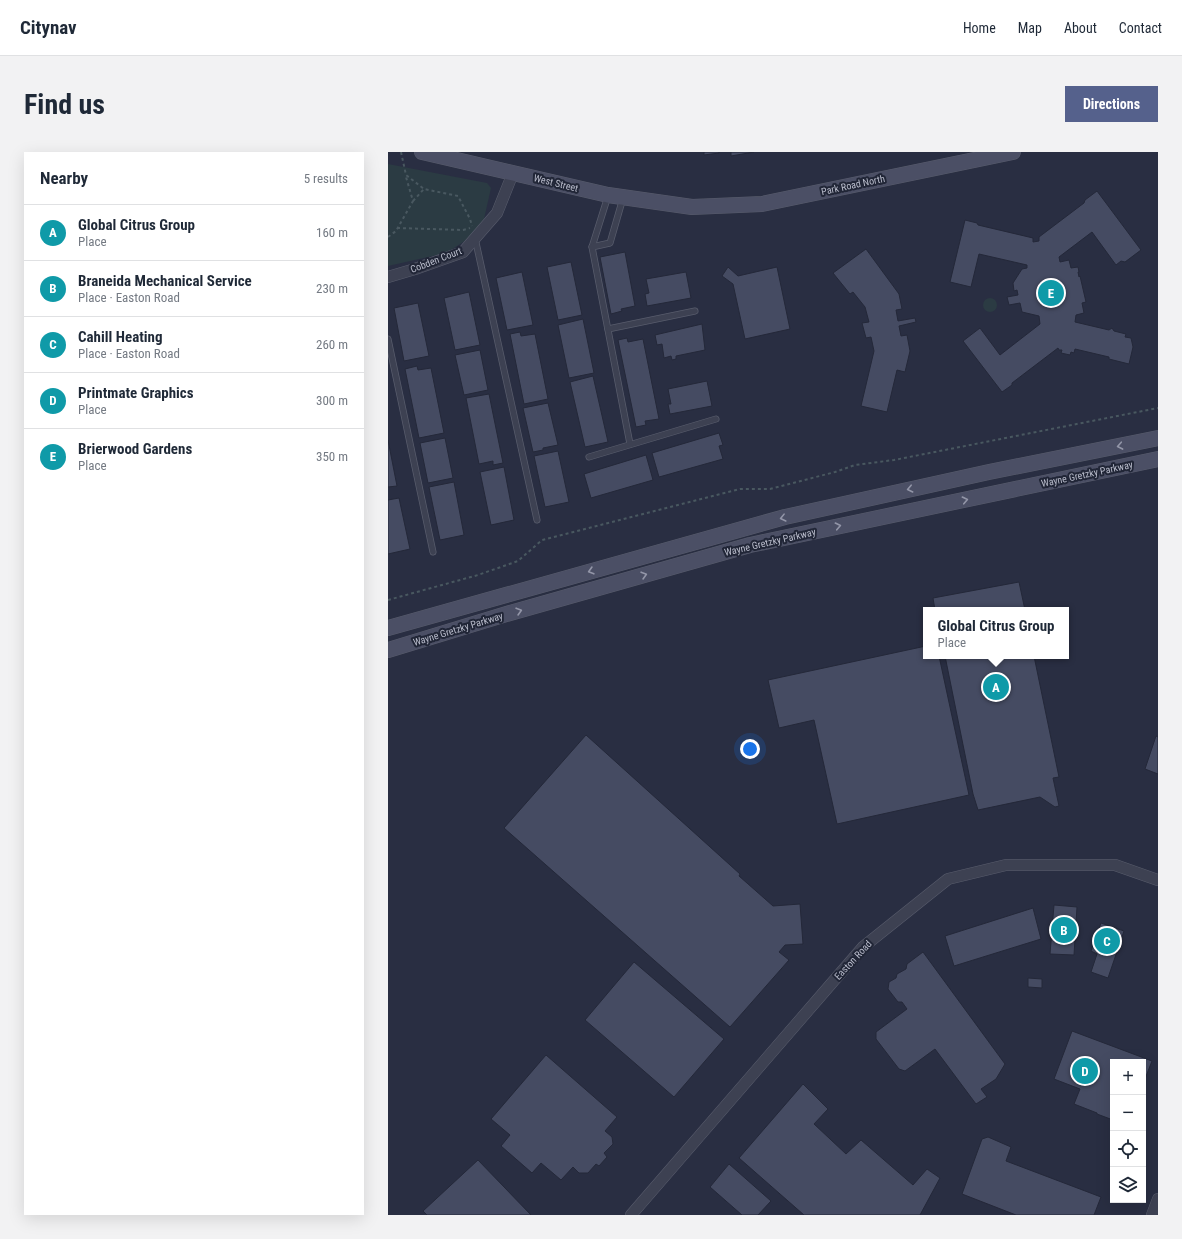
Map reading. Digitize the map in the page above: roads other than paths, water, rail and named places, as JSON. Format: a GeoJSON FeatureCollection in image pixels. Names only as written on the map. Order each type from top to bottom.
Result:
{"type":"FeatureCollection","features":[{"type":"Feature","properties":{"kind":"main road","name":"West Street"},"geometry":{"type":"LineString","coordinates":[[422,152],[608,196],[692,207]]}},
{"type":"Feature","properties":{"kind":"main road","name":"Park Road North"},"geometry":{"type":"LineString","coordinates":[[692,207],[762,204],[1013,152]]}},
{"type":"Feature","properties":{"kind":"main road","name":"Wayne Gretzky Parkway"},"geometry":{"type":"LineString","coordinates":[[388,628],[785,517],[981,474],[1158,438]]}},
{"type":"Feature","properties":{"kind":"main road","name":"Wayne Gretzky Parkway"},"geometry":{"type":"LineString","coordinates":[[388,650],[510,613],[750,545],[1158,459]]}},
{"type":"Feature","properties":{"kind":"street","name":"Cobden Court"},"geometry":{"type":"LineString","coordinates":[[388,277],[463,252],[497,213],[513,173]]}},
{"type":"Feature","properties":{"kind":"street","name":"Easton Road"},"geometry":{"type":"LineString","coordinates":[[631,1215],[863,946],[948,879],[1006,865],[1014,865],[1115,866],[1158,880]]}},
{"type":"Feature","properties":{"kind":"street"},"geometry":{"type":"LineString","coordinates":[[1152,1215],[1158,1199]]}},
{"type":"Feature","properties":{"kind":"lane"},"geometry":{"type":"LineString","coordinates":[[608,196],[592,247],[630,444]]}},
{"type":"Feature","properties":{"kind":"lane"},"geometry":{"type":"LineString","coordinates":[[592,247],[610,243],[623,198]]}},
{"type":"Feature","properties":{"kind":"lane"},"geometry":{"type":"LineString","coordinates":[[475,238],[537,520]]}},
{"type":"Feature","properties":{"kind":"lane"},"geometry":{"type":"LineString","coordinates":[[608,329],[695,311]]}},
{"type":"Feature","properties":{"kind":"lane"},"geometry":{"type":"LineString","coordinates":[[388,339],[433,552]]}},
{"type":"Feature","properties":{"kind":"lane"},"geometry":{"type":"LineString","coordinates":[[589,457],[716,419]]}},
{"type":"Feature","properties":{"kind":"place","name":"Brierwood Gardens"},"geometry":{"type":"Point","coordinates":[1051,293]}},
{"type":"Feature","properties":{"kind":"place","name":"Global Citrus Group"},"geometry":{"type":"Point","coordinates":[996,687]}},
{"type":"Feature","properties":{"kind":"place","name":"Braneida Mechanical Service"},"geometry":{"type":"Point","coordinates":[1064,930]}},
{"type":"Feature","properties":{"kind":"place","name":"Cahill Heating"},"geometry":{"type":"Point","coordinates":[1107,941]}},
{"type":"Feature","properties":{"kind":"place","name":"Printmate Graphics"},"geometry":{"type":"Point","coordinates":[1085,1071]}}]}
